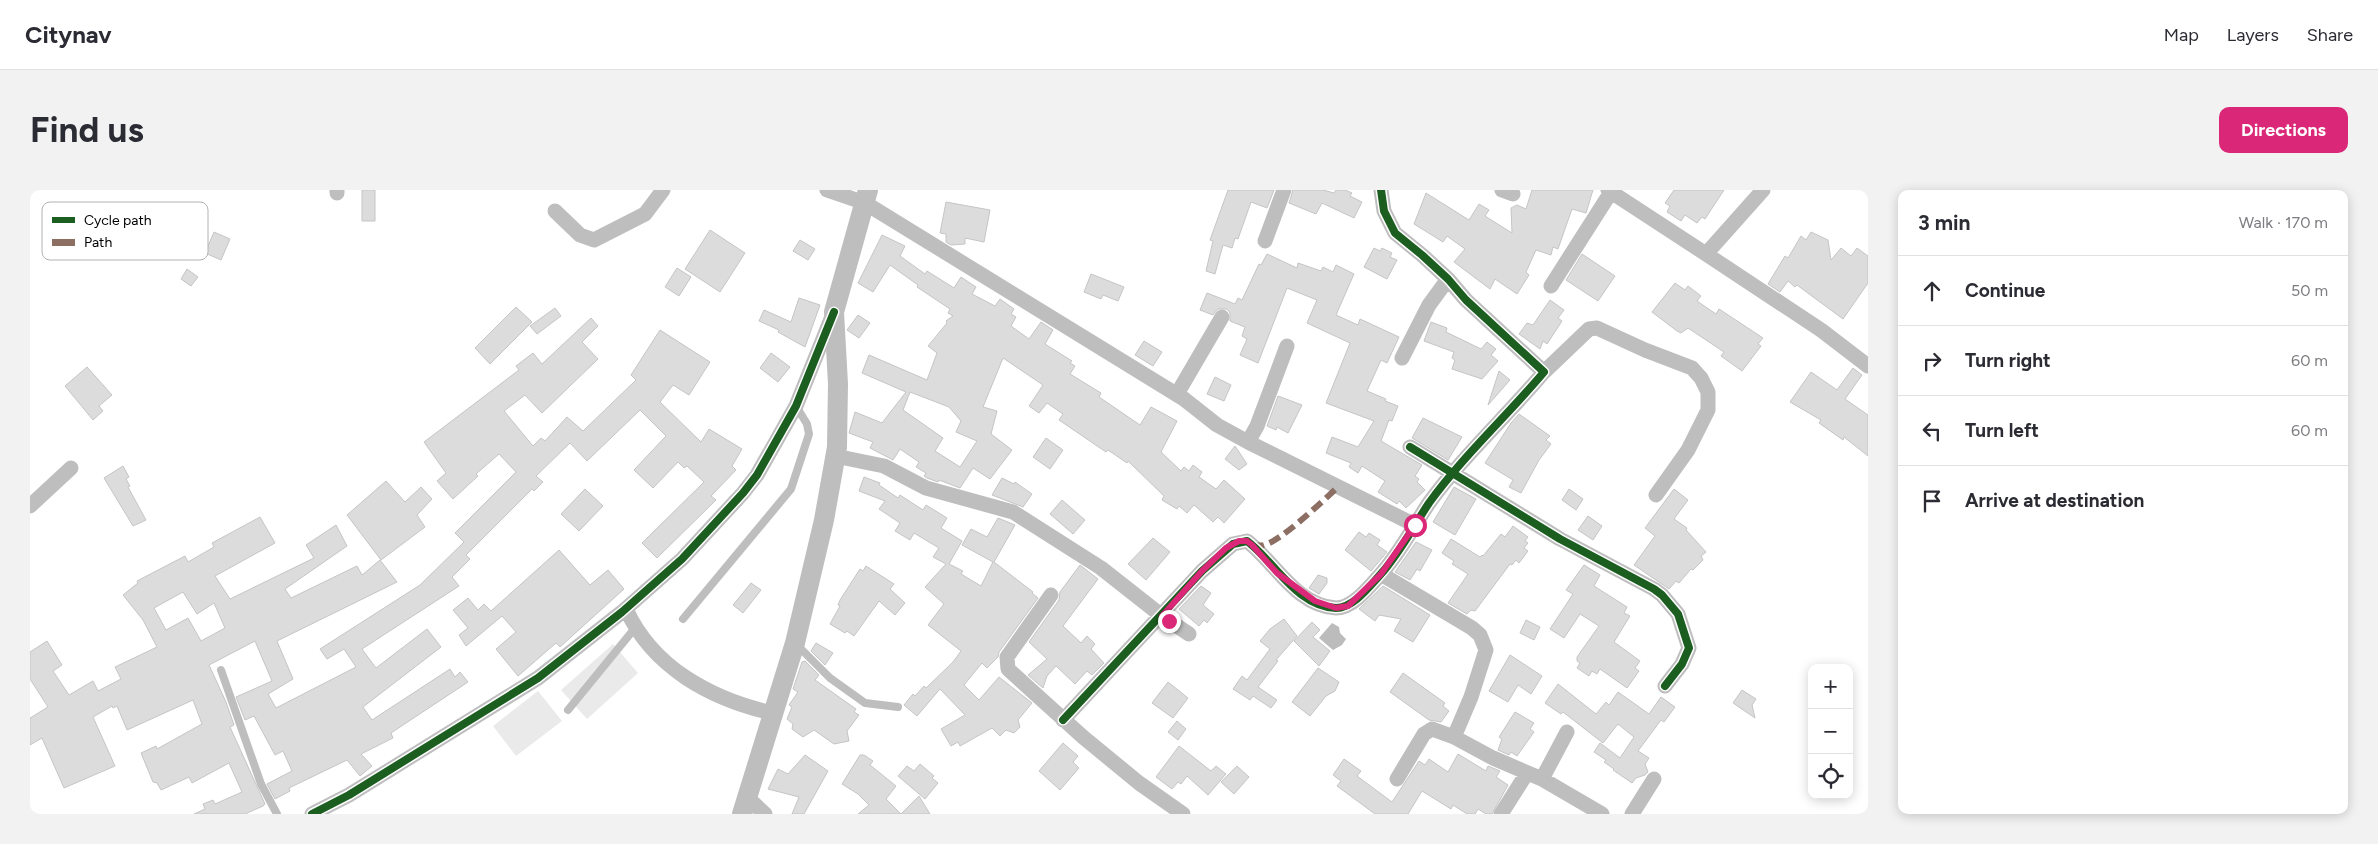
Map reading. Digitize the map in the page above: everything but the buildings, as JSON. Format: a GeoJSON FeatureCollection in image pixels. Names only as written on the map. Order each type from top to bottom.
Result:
{"type":"FeatureCollection","features":[{"type":"Feature","properties":{"kind":"street"},"geometry":{"type":"LineString","coordinates":[[555,211],[580,235],[594,240],[645,214],[663,190]]}},
{"type":"Feature","properties":{"kind":"street"},"geometry":{"type":"LineString","coordinates":[[827,190],[866,196],[1177,394],[1218,424],[1248,442],[1415,525]]}},
{"type":"Feature","properties":{"kind":"street"},"geometry":{"type":"LineString","coordinates":[[1265,241],[1284,190]]}},
{"type":"Feature","properties":{"kind":"street"},"geometry":{"type":"LineString","coordinates":[[1380,190],[1384,211],[1395,233],[1448,279],[1466,300],[1544,372]]}},
{"type":"Feature","properties":{"kind":"street"},"geometry":{"type":"LineString","coordinates":[[1706,254],[1762,190]]}},
{"type":"Feature","properties":{"kind":"street"},"geometry":{"type":"LineString","coordinates":[[1551,286],[1610,191],[1821,330],[1868,366]]}},
{"type":"Feature","properties":{"kind":"street"},"geometry":{"type":"LineString","coordinates":[[312,814],[357,790],[538,678],[626,609],[682,559],[743,493],[757,475],[796,406],[834,312],[866,196]]}},
{"type":"Feature","properties":{"kind":"street"},"geometry":{"type":"LineString","coordinates":[[1402,358],[1429,305],[1448,279]]}},
{"type":"Feature","properties":{"kind":"street"},"geometry":{"type":"LineString","coordinates":[[765,814],[745,806],[795,643],[824,520],[835,456],[838,384],[834,312]]}},
{"type":"Feature","properties":{"kind":"street"},"geometry":{"type":"LineString","coordinates":[[1177,394],[1222,317]]}},
{"type":"Feature","properties":{"kind":"street"},"geometry":{"type":"LineString","coordinates":[[1062,720],[1162,616],[1202,571],[1226,548],[1239,541],[1247,541],[1277,573],[1296,589],[1315,601],[1328,606],[1348,606],[1381,574],[1453,473],[1544,372],[1589,329],[1597,328],[1645,350],[1692,368],[1702,378],[1708,392],[1708,410],[1688,450],[1656,495]]}},
{"type":"Feature","properties":{"kind":"street"},"geometry":{"type":"LineString","coordinates":[[1248,442],[1257,426],[1287,346]]}},
{"type":"Feature","properties":{"kind":"street"},"geometry":{"type":"LineString","coordinates":[[1410,447],[1560,538],[1662,595],[1678,614],[1688,648],[1682,664],[1665,686]]}},
{"type":"Feature","properties":{"kind":"street"},"geometry":{"type":"LineString","coordinates":[[835,456],[884,466],[926,488],[1013,512],[1102,568],[1162,616],[1189,634]]}},
{"type":"Feature","properties":{"kind":"street"},"geometry":{"type":"LineString","coordinates":[[30,506],[71,468]]}},
{"type":"Feature","properties":{"kind":"street"},"geometry":{"type":"LineString","coordinates":[[1381,574],[1472,628],[1480,635],[1484,642],[1486,650],[1471,697],[1454,737]]}},
{"type":"Feature","properties":{"kind":"street"},"geometry":{"type":"LineString","coordinates":[[1051,595],[1007,657],[1008,669],[1062,720],[1139,783],[1180,813]]}},
{"type":"Feature","properties":{"kind":"street"},"geometry":{"type":"LineString","coordinates":[[626,609],[635,628],[666,662],[689,681],[739,706],[772,713]]}},
{"type":"Feature","properties":{"kind":"street"},"geometry":{"type":"LineString","coordinates":[[1397,779],[1427,730],[1432,729],[1454,737],[1492,758],[1542,779],[1602,814]]}},
{"type":"Feature","properties":{"kind":"street"},"geometry":{"type":"LineString","coordinates":[[1542,779],[1567,732]]}},
{"type":"Feature","properties":{"kind":"street"},"geometry":{"type":"LineString","coordinates":[[1502,814],[1527,773]]}},
{"type":"Feature","properties":{"kind":"street"},"geometry":{"type":"LineString","coordinates":[[1632,814],[1654,779]]}},
{"type":"Feature","properties":{"kind":"lane"},"geometry":{"type":"LineString","coordinates":[[683,619],[791,489],[809,434],[807,424],[796,406]]}},
{"type":"Feature","properties":{"kind":"lane"},"geometry":{"type":"LineString","coordinates":[[568,710],[635,628]]}},
{"type":"Feature","properties":{"kind":"lane"},"geometry":{"type":"LineString","coordinates":[[795,643],[830,678],[865,703],[898,707]]}},
{"type":"Feature","properties":{"kind":"lane"},"geometry":{"type":"LineString","coordinates":[[221,670],[261,784],[277,814]]}},
{"type":"Feature","properties":{"kind":"shaded area"},"geometry":{"type":"Polygon","coordinates":[[[1332,623],[1339,627],[1340,633],[1346,639],[1342,645],[1333,650],[1319,638],[1332,623]]]}},
{"type":"Feature","properties":{"kind":"shaded area"},"geometry":{"type":"Polygon","coordinates":[[[613,644],[638,673],[587,719],[561,690],[613,644]]]}},
{"type":"Feature","properties":{"kind":"shaded area"},"geometry":{"type":"Polygon","coordinates":[[[538,691],[562,721],[516,756],[493,726],[538,691]]]}},
{"type":"Feature","properties":{"kind":"marked path"},"geometry":{"type":"LineString","coordinates":[[1252,545],[1264,545],[1280,536],[1339,486]]}},
{"type":"Feature","properties":{"kind":"cycle path"},"geometry":{"type":"LineString","coordinates":[[1063,720],[1202,571],[1233,544],[1247,541],[1287,582],[1309,600],[1336,608],[1348,605],[1354,601],[1366,591],[1387,567],[1442,486],[1544,372],[1466,300],[1448,279],[1395,233],[1384,211],[1381,190]]}},
{"type":"Feature","properties":{"kind":"cycle path"},"geometry":{"type":"LineString","coordinates":[[312,814],[349,795],[538,678],[622,612],[682,559],[743,493],[757,475],[796,406],[834,312]]}},
{"type":"Feature","properties":{"kind":"cycle path"},"geometry":{"type":"LineString","coordinates":[[1410,447],[1560,539],[1662,595],[1678,614],[1689,648],[1682,664],[1665,686]]}},
{"type":"Feature","properties":{"kind":"route"},"geometry":{"type":"LineString","coordinates":[[1169,621],[1162,616],[1202,571],[1226,548],[1239,541],[1247,541],[1277,573],[1296,589],[1315,601],[1336,608],[1348,606],[1381,574],[1415,525]]}}]}
